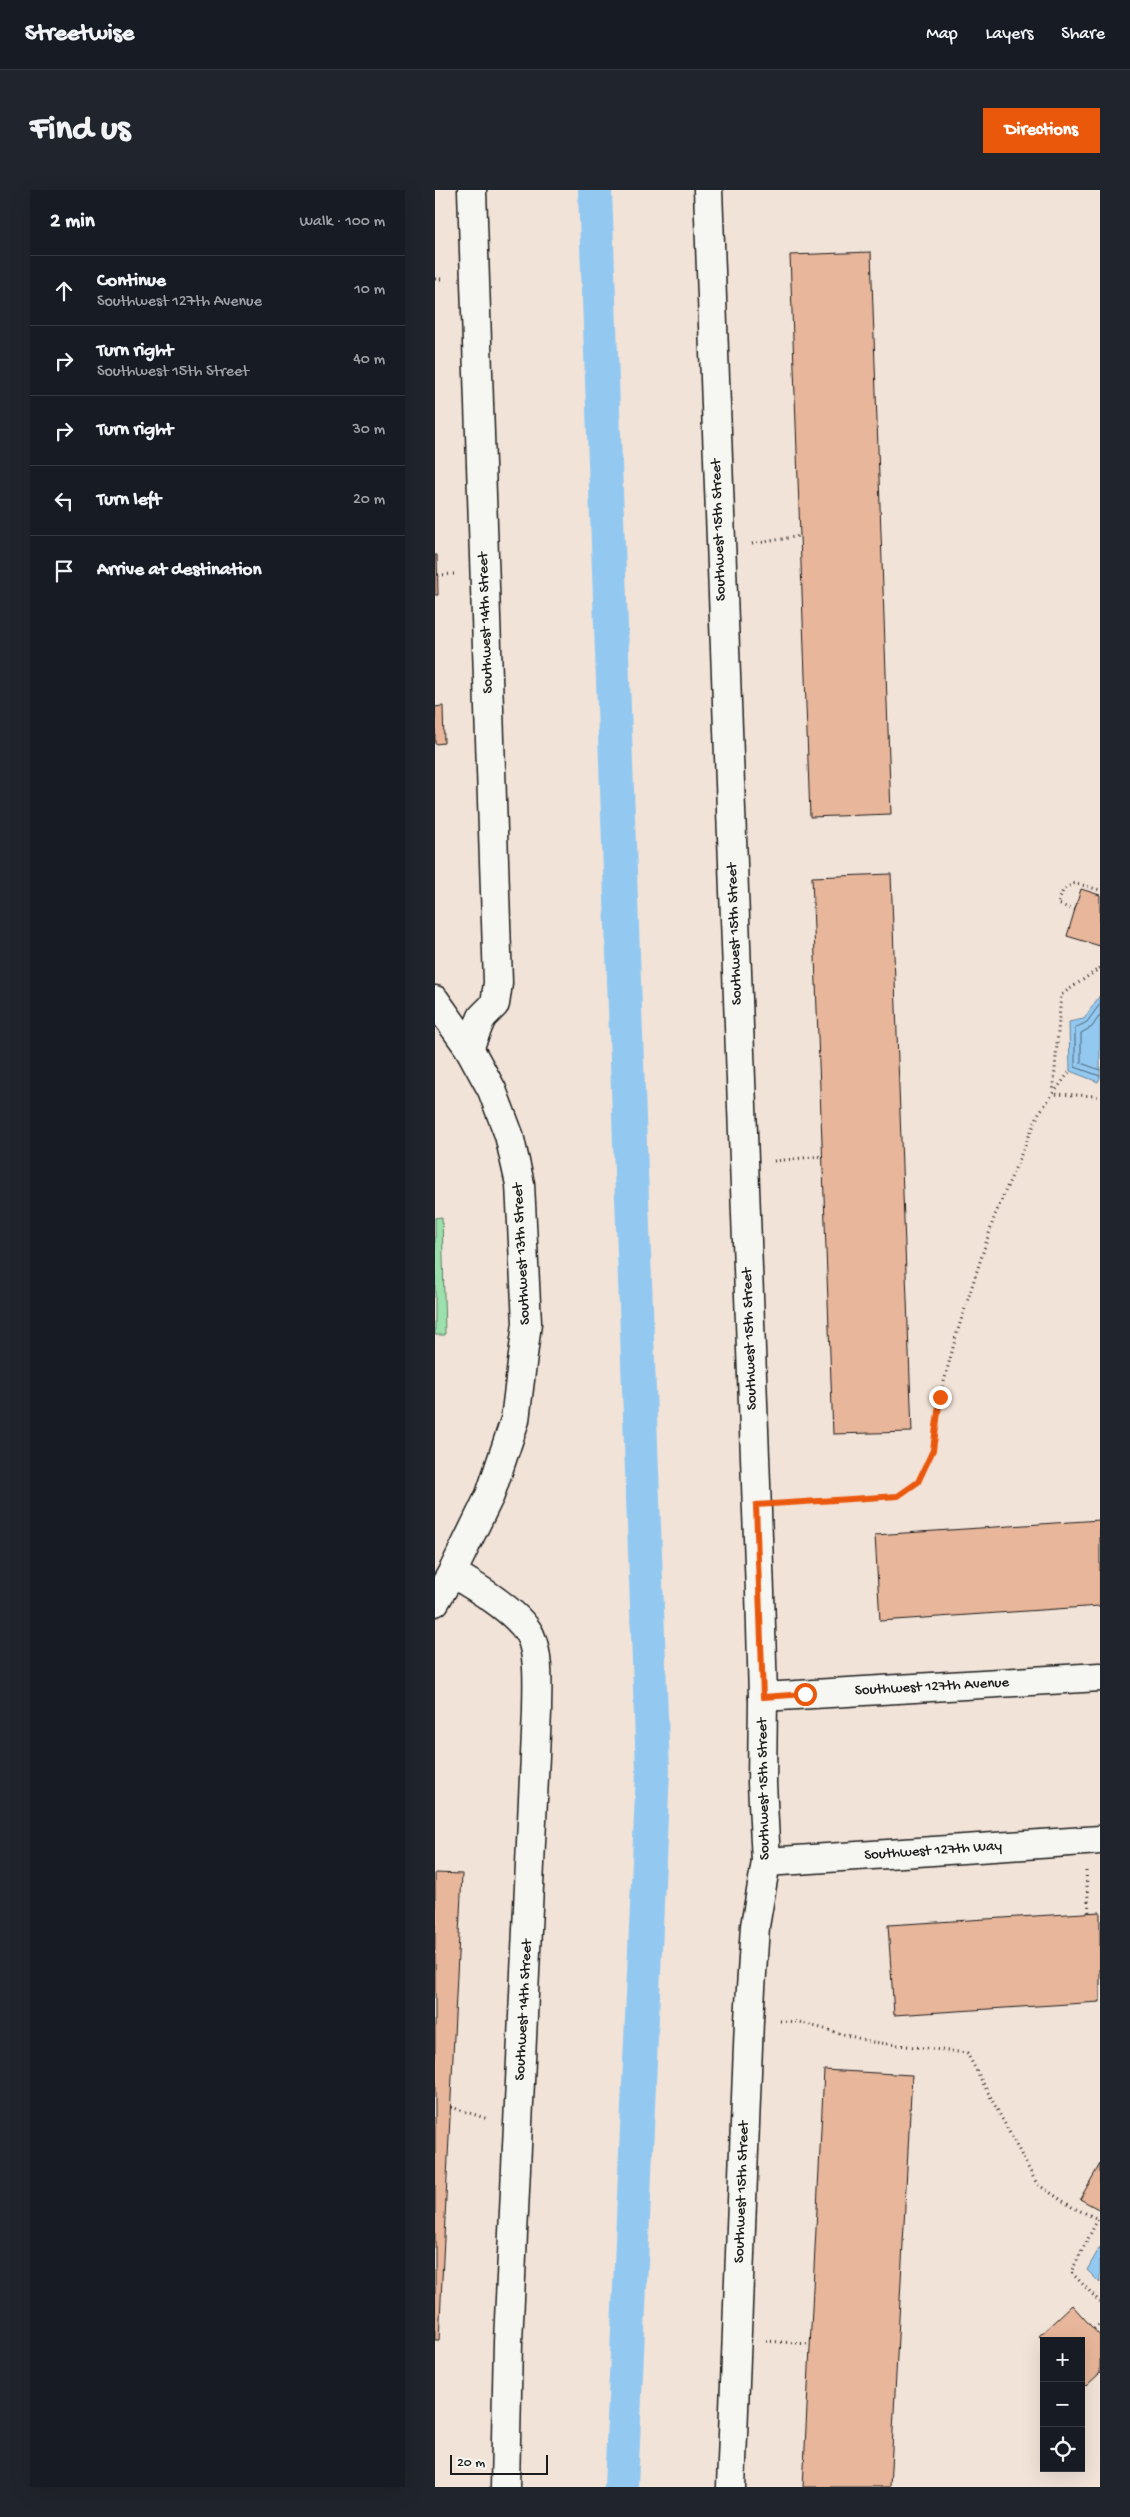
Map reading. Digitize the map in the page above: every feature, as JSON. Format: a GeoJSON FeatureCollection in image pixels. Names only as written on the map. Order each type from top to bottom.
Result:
{"type":"FeatureCollection","features":[{"type":"Feature","properties":{"kind":"street","name":"Southwest 14th Street"},"geometry":{"type":"LineString","coordinates":[[469,1048],[482,1017],[495,1004],[499,983],[471,190]]}},
{"type":"Feature","properties":{"kind":"street","name":"Southwest 15th Street"},"geometry":{"type":"LineString","coordinates":[[708,190],[763,1697],[762,1783],[766,1862],[755,1926],[749,2020],[731,2487]]}},
{"type":"Feature","properties":{"kind":"street","name":"Southwest 13th Street"},"geometry":{"type":"LineString","coordinates":[[435,1000],[469,1048],[492,1090],[509,1135],[519,1184],[527,1323],[515,1420],[490,1495],[452,1573],[435,1602]]}},
{"type":"Feature","properties":{"kind":"street","name":"Southwest 14th Street"},"geometry":{"type":"LineString","coordinates":[[452,1573],[481,1590],[517,1617],[530,1636],[536,1666],[537,1712],[508,2342],[505,2487]]}},
{"type":"Feature","properties":{"kind":"street","name":"Southwest 127th Avenue"},"geometry":{"type":"LineString","coordinates":[[763,1697],[1100,1677]]}},
{"type":"Feature","properties":{"kind":"street","name":"Southwest 127th Way"},"geometry":{"type":"LineString","coordinates":[[766,1862],[1092,1841]]}},
{"type":"Feature","properties":{"kind":"path"},"geometry":{"type":"LineString","coordinates":[[720,549],[800,536]]}},
{"type":"Feature","properties":{"kind":"path"},"geometry":{"type":"LineString","coordinates":[[1075,910],[1058,904],[1063,890],[1075,883],[1100,890]]}},
{"type":"Feature","properties":{"kind":"path"},"geometry":{"type":"LineString","coordinates":[[1053,1094],[1061,995],[1100,968]]}},
{"type":"Feature","properties":{"kind":"path"},"geometry":{"type":"LineString","coordinates":[[756,1505],[898,1496],[918,1482],[933,1450],[940,1397],[956,1336],[995,1215],[1039,1113],[1070,1071]]}},
{"type":"Feature","properties":{"kind":"path"},"geometry":{"type":"LineString","coordinates":[[1053,1094],[1100,1096]]}},
{"type":"Feature","properties":{"kind":"path"},"geometry":{"type":"LineString","coordinates":[[743,1165],[823,1156]]}},
{"type":"Feature","properties":{"kind":"path"},"geometry":{"type":"LineString","coordinates":[[1089,1913],[1092,1841]]}},
{"type":"Feature","properties":{"kind":"path"},"geometry":{"type":"LineString","coordinates":[[749,2020],[799,2022],[872,2042],[967,2053],[1037,2184],[1073,2207],[1099,2219],[1071,2272],[1100,2302]]}},
{"type":"Feature","properties":{"kind":"path"},"geometry":{"type":"LineString","coordinates":[[451,2107],[492,2120],[519,2122]]}},
{"type":"Feature","properties":{"kind":"path"},"geometry":{"type":"LineString","coordinates":[[1094,2329],[1100,2324]]}},
{"type":"Feature","properties":{"kind":"path"},"geometry":{"type":"LineString","coordinates":[[737,2339],[810,2344]]}},
{"type":"Feature","properties":{"kind":"green space"},"geometry":{"type":"Polygon","coordinates":[[[442,1217],[445,1335],[435,1335],[435,1218],[442,1217]]]}},
{"type":"Feature","properties":{"kind":"water"},"geometry":{"type":"Polygon","coordinates":[[[1100,995],[1100,1078],[1098,1082],[1070,1071],[1069,1022],[1084,1019],[1100,995]]]}},
{"type":"Feature","properties":{"kind":"water"},"geometry":{"type":"Polygon","coordinates":[[[1100,2247],[1100,2283],[1087,2270],[1100,2247]]]}},
{"type":"Feature","properties":{"kind":"building"},"geometry":{"type":"Polygon","coordinates":[[[871,252],[891,814],[810,817],[790,255],[871,252]]]}},
{"type":"Feature","properties":{"kind":"building"},"geometry":{"type":"Polygon","coordinates":[[[435,555],[437,555],[438,595],[435,595],[435,555]]]}},
{"type":"Feature","properties":{"kind":"building"},"geometry":{"type":"Polygon","coordinates":[[[443,706],[444,743],[435,744],[435,707],[443,706]]]}},
{"type":"Feature","properties":{"kind":"building"},"geometry":{"type":"Polygon","coordinates":[[[891,874],[912,1432],[833,1434],[812,877],[891,874]]]}},
{"type":"Feature","properties":{"kind":"building"},"geometry":{"type":"Polygon","coordinates":[[[1081,889],[1100,895],[1100,946],[1067,936],[1081,889]]]}},
{"type":"Feature","properties":{"kind":"building"},"geometry":{"type":"Polygon","coordinates":[[[1100,1520],[1100,1606],[880,1621],[875,1535],[1100,1520]]]}},
{"type":"Feature","properties":{"kind":"building"},"geometry":{"type":"Polygon","coordinates":[[[435,1873],[462,1874],[439,2340],[435,2340],[435,1873]]]}},
{"type":"Feature","properties":{"kind":"building"},"geometry":{"type":"Polygon","coordinates":[[[1100,1912],[1100,2002],[894,2015],[888,1925],[1100,1912]]]}},
{"type":"Feature","properties":{"kind":"building"},"geometry":{"type":"Polygon","coordinates":[[[824,2070],[912,2075],[890,2487],[803,2487],[824,2070]]]}},
{"type":"Feature","properties":{"kind":"building"},"geometry":{"type":"Polygon","coordinates":[[[1100,2164],[1100,2210],[1080,2199],[1100,2164]]]}},
{"type":"Feature","properties":{"kind":"building"},"geometry":{"type":"Polygon","coordinates":[[[1072,2305],[1100,2336],[1100,2373],[1085,2385],[1085,2337],[1039,2336],[1072,2305]]]}},
{"type":"Feature","properties":{"kind":"waterway"},"geometry":{"type":"LineString","coordinates":[[595,190],[653,1771],[621,2487]]}},
{"type":"Feature","properties":{"kind":"route"},"geometry":{"type":"LineString","coordinates":[[805,1694],[763,1697],[756,1505],[898,1496],[918,1482],[933,1450],[940,1397]]}}]}
